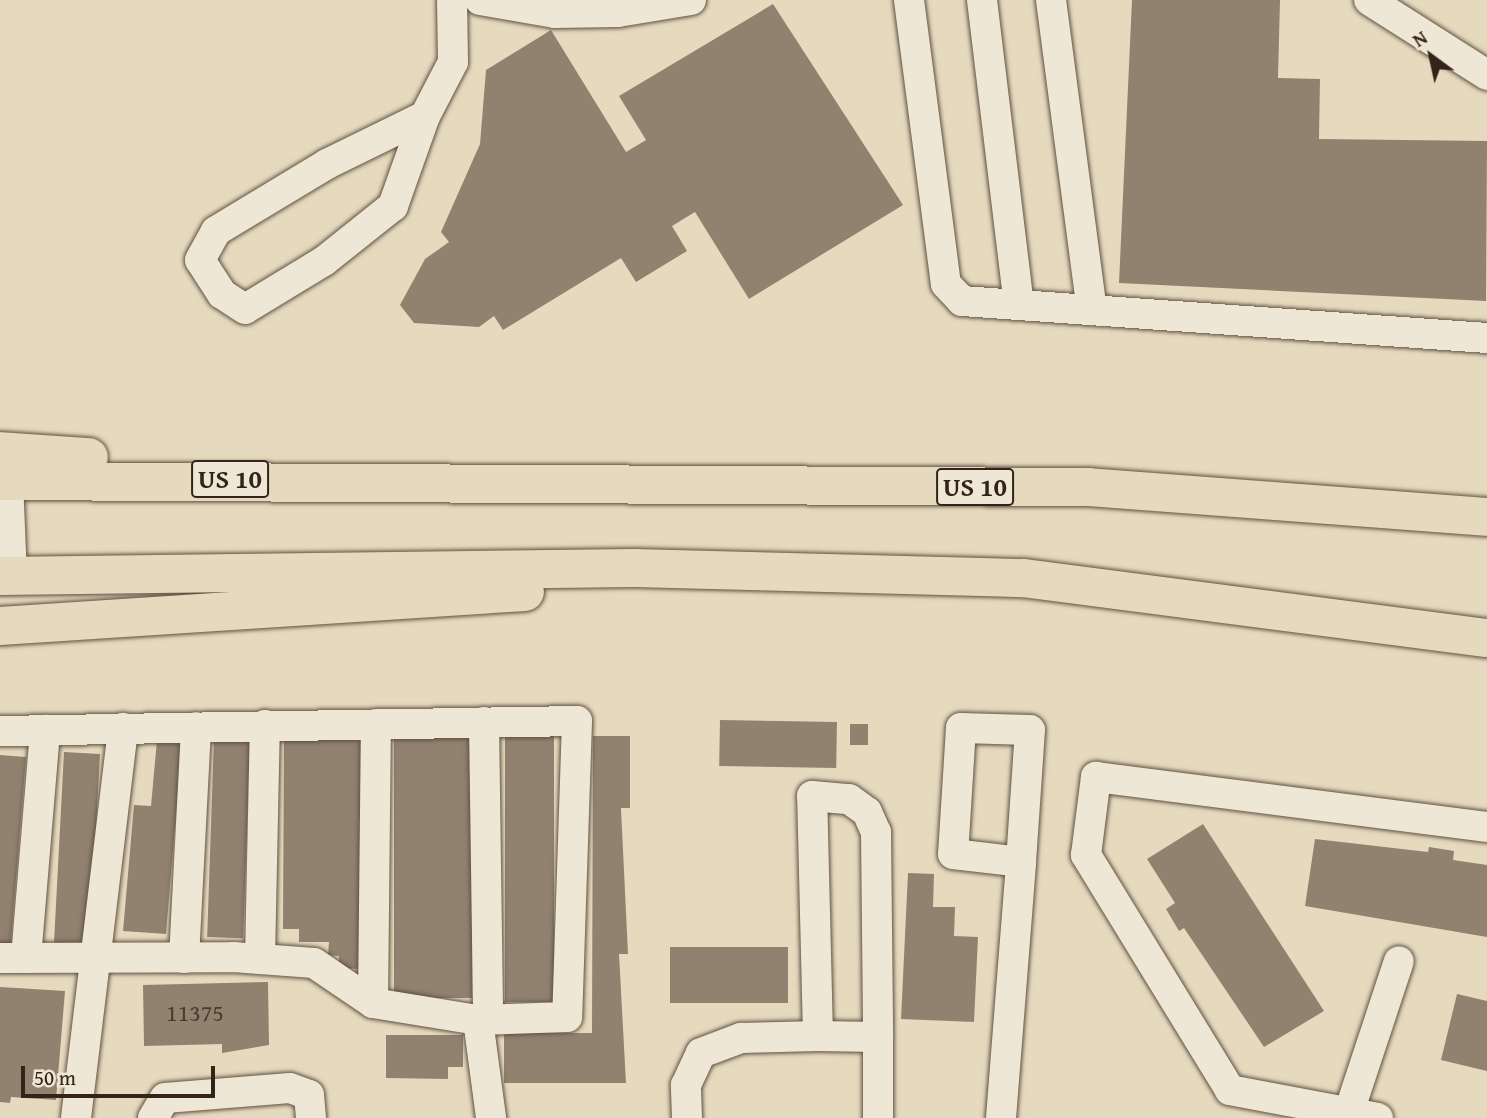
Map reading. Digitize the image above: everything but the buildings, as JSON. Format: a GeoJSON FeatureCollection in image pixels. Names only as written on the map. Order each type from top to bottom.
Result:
{"type":"FeatureCollection","features":[{"type":"Feature","properties":{"kind":"highway","name":"US 10"},"geometry":{"type":"LineString","coordinates":[[3,471],[461,483],[1088,487],[1487,517]]}},
{"type":"Feature","properties":{"kind":"highway"},"geometry":{"type":"LineString","coordinates":[[6,576],[634,568],[1024,578],[1487,638]]}},
{"type":"Feature","properties":{"kind":"highway"},"geometry":{"type":"LineString","coordinates":[[0,626],[508,593],[1024,578]]}},
{"type":"Feature","properties":{"kind":"street"},"geometry":{"type":"LineString","coordinates":[[425,116],[327,164],[216,231],[200,260],[222,294],[245,309],[324,261],[393,206],[425,116],[453,62],[452,0]]}},
{"type":"Feature","properties":{"kind":"street"},"geometry":{"type":"LineString","coordinates":[[499,1],[618,12],[691,0]]}},
{"type":"Feature","properties":{"kind":"street"},"geometry":{"type":"LineString","coordinates":[[909,0],[946,284],[962,301],[1487,338]]}},
{"type":"Feature","properties":{"kind":"street"},"geometry":{"type":"LineString","coordinates":[[982,0],[1019,305]]}},
{"type":"Feature","properties":{"kind":"street"},"geometry":{"type":"LineString","coordinates":[[1051,0],[1092,310]]}},
{"type":"Feature","properties":{"kind":"street"},"geometry":{"type":"LineString","coordinates":[[1369,0],[1487,75]]}},
{"type":"Feature","properties":{"kind":"street"},"geometry":{"type":"LineString","coordinates":[[3,471],[6,576]]}},
{"type":"Feature","properties":{"kind":"street"},"geometry":{"type":"LineString","coordinates":[[0,731],[265,725],[577,721],[567,1017],[483,1019],[373,1003],[314,963],[260,959],[13,958],[45,730]]}},
{"type":"Feature","properties":{"kind":"street"},"geometry":{"type":"LineString","coordinates":[[484,722],[483,1019],[491,1118]]}},
{"type":"Feature","properties":{"kind":"street"},"geometry":{"type":"LineString","coordinates":[[373,1003],[376,724]]}},
{"type":"Feature","properties":{"kind":"street"},"geometry":{"type":"LineString","coordinates":[[260,959],[265,725]]}},
{"type":"Feature","properties":{"kind":"street"},"geometry":{"type":"LineString","coordinates":[[184,958],[196,727]]}},
{"type":"Feature","properties":{"kind":"street"},"geometry":{"type":"LineString","coordinates":[[76,1118],[100,959],[123,728]]}},
{"type":"Feature","properties":{"kind":"street"},"geometry":{"type":"LineString","coordinates":[[1002,1118],[1021,862],[1030,730],[961,728],[953,854],[1021,862]]}},
{"type":"Feature","properties":{"kind":"street"},"geometry":{"type":"LineString","coordinates":[[1378,1118],[1348,1115],[1230,1090],[1086,855],[1096,777],[1487,827]]}},
{"type":"Feature","properties":{"kind":"street"},"geometry":{"type":"LineString","coordinates":[[818,1037],[812,796],[849,799],[867,812],[876,832],[878,1118]]}},
{"type":"Feature","properties":{"kind":"street"},"geometry":{"type":"LineString","coordinates":[[1348,1115],[1399,961]]}},
{"type":"Feature","properties":{"kind":"street"},"geometry":{"type":"LineString","coordinates":[[687,1118],[686,1086],[701,1053],[741,1038],[878,1037]]}},
{"type":"Feature","properties":{"kind":"street"},"geometry":{"type":"LineString","coordinates":[[153,1118],[165,1098],[290,1088],[309,1095],[311,1118]]}}]}
